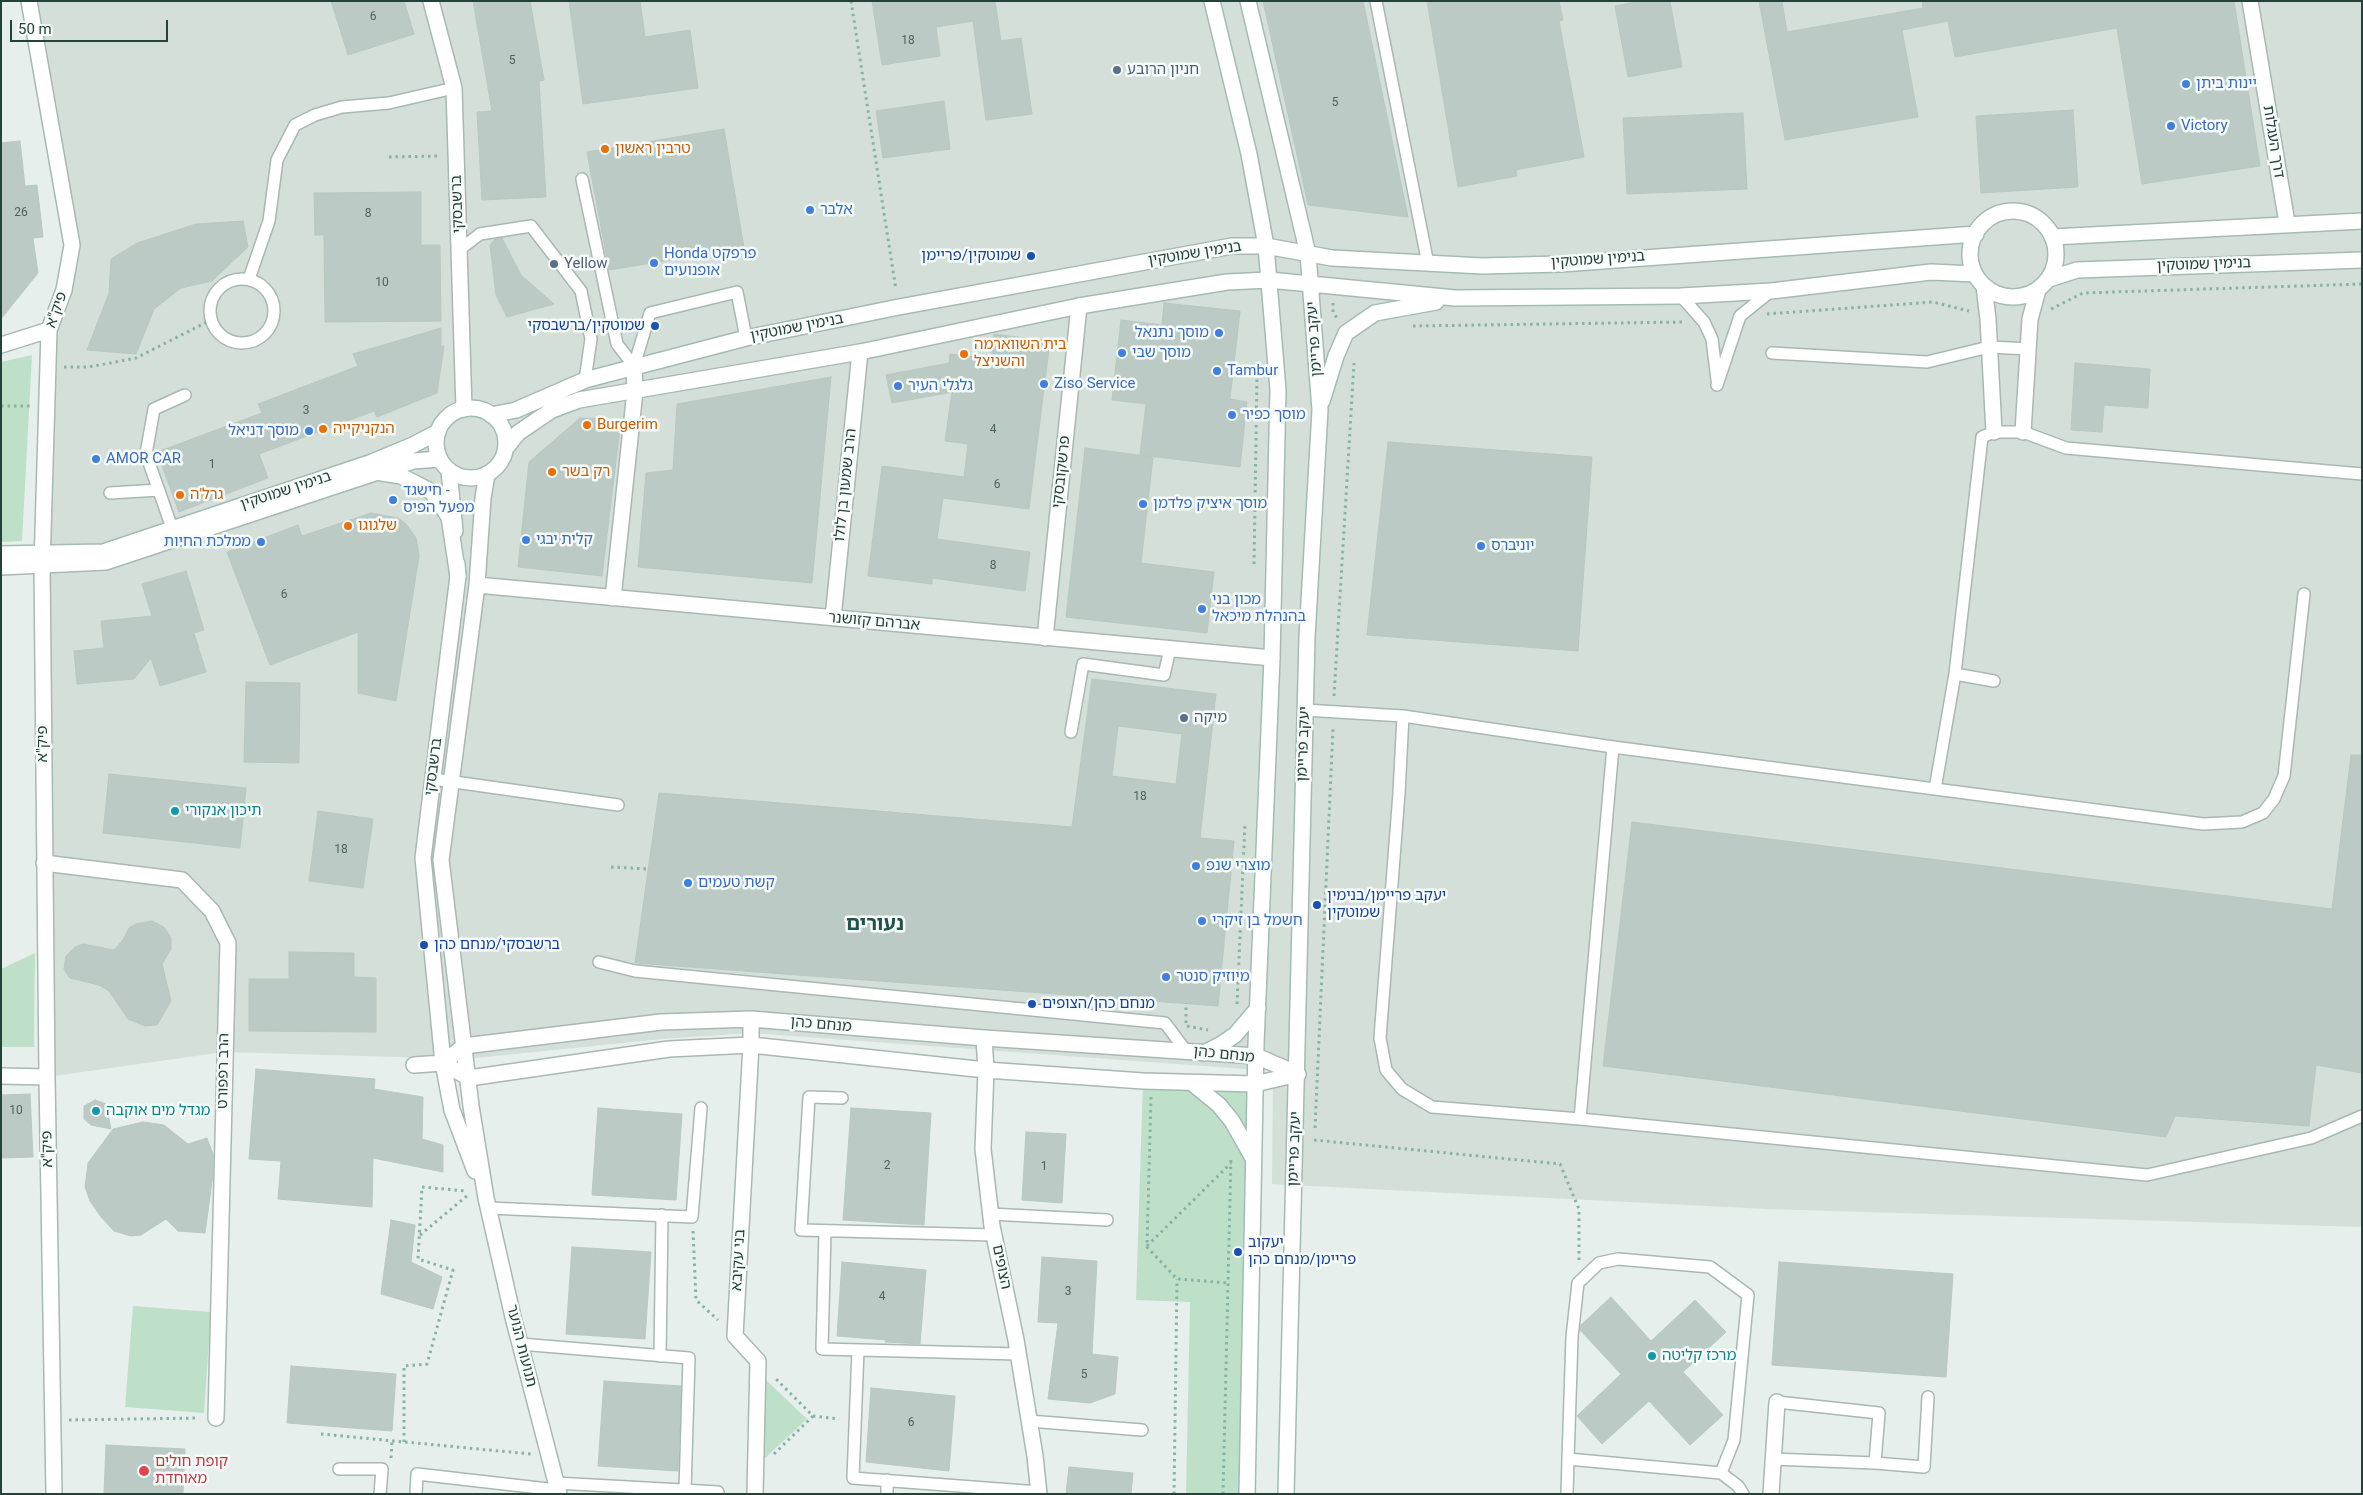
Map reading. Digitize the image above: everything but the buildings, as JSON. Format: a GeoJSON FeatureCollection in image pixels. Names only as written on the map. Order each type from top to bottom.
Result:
{"type":"FeatureCollection","features":[{"type":"Feature","properties":{"kind":"street","name":"פיק\"א"},"geometry":{"type":"LineString","coordinates":[[29,1],[72,245],[64,290],[49,330],[45,406],[42,559],[44,863],[54,1494]]}},
{"type":"Feature","properties":{"kind":"street","name":"ברשבסקי"},"geometry":{"type":"LineString","coordinates":[[431,1],[454,88],[464,409]]}},
{"type":"Feature","properties":{"kind":"street"},"geometry":{"type":"LineString","coordinates":[[1212,1],[1249,154],[1266,246],[1278,390],[1272,658],[1255,1084],[1247,1494]]}},
{"type":"Feature","properties":{"kind":"street","name":"יעקב פריימן"},"geometry":{"type":"LineString","coordinates":[[1248,1],[1308,254],[1320,410],[1305,710],[1298,1074],[1286,1494]]}},
{"type":"Feature","properties":{"kind":"street","name":"דרך העגלות"},"geometry":{"type":"LineString","coordinates":[[2250,1],[2287,223]]}},
{"type":"Feature","properties":{"kind":"street"},"geometry":{"type":"LineString","coordinates":[[1994,432],[1988,319],[1980,280],[1971,260],[1971,246],[1976,234],[1984,223],[1995,215],[2008,212],[2022,212],[2034,217],[2045,226],[2052,237],[2056,251],[2055,266],[2044,284],[2030,319],[2023,432]]}},
{"type":"Feature","properties":{"kind":"street"},"geometry":{"type":"LineString","coordinates":[[2052,237],[2287,223],[2362,221]]}},
{"type":"Feature","properties":{"kind":"street","name":"בנימין שמוטקין"},"geometry":{"type":"LineString","coordinates":[[491,415],[516,410],[585,380],[746,338],[898,307],[1232,246],[1266,246],[1332,258],[1482,266],[1561,264],[1976,234]]}},
{"type":"Feature","properties":{"kind":"street","name":"בנימין שמוטקין"},"geometry":{"type":"LineString","coordinates":[[2044,284],[2077,270],[2362,260]]}},
{"type":"Feature","properties":{"kind":"street"},"geometry":{"type":"LineString","coordinates":[[506,448],[503,429],[491,415],[478,409],[464,409],[448,417],[438,432],[436,441],[445,465],[464,478],[480,477],[500,464],[506,448],[518,433],[552,410],[579,400],[611,393],[635,391],[860,352],[1079,306],[1227,282],[1270,280],[1311,286],[1455,298],[1680,296],[1771,291],[1931,272],[1980,280],[1996,294],[2011,298],[2025,296],[2044,284]]}},
{"type":"Feature","properties":{"kind":"street"},"geometry":{"type":"LineString","coordinates":[[1320,410],[1336,356],[1346,333],[1375,313],[1455,298]]}},
{"type":"Feature","properties":{"kind":"street","name":"פרשקובסקי"},"geometry":{"type":"LineString","coordinates":[[1045,638],[1079,306]]}},
{"type":"Feature","properties":{"kind":"street"},"geometry":{"type":"LineString","coordinates":[[1,345],[49,330]]}},
{"type":"Feature","properties":{"kind":"street","name":"הרב שמעון בן לולו"},"geometry":{"type":"LineString","coordinates":[[833,618],[860,352]]}},
{"type":"Feature","properties":{"kind":"street"},"geometry":{"type":"LineString","coordinates":[[613,598],[635,391],[634,366]]}},
{"type":"Feature","properties":{"kind":"street","name":"בנימין שמוטקין"},"geometry":{"type":"LineString","coordinates":[[42,559],[103,552],[372,462],[413,446],[438,432]]}},
{"type":"Feature","properties":{"kind":"street","name":"בנימין שמוטקין"},"geometry":{"type":"LineString","coordinates":[[42,559],[106,562],[414,461],[445,465]]}},
{"type":"Feature","properties":{"kind":"street","name":"ברשבסקי"},"geometry":{"type":"LineString","coordinates":[[443,1063],[423,858],[458,576],[445,465]]}},
{"type":"Feature","properties":{"kind":"street"},"geometry":{"type":"LineString","coordinates":[[378,472],[401,476],[432,492],[449,517],[458,576]]}},
{"type":"Feature","properties":{"kind":"street","name":"ברשבסקי"},"geometry":{"type":"LineString","coordinates":[[464,1046],[451,955],[441,860],[477,586],[483,498],[487,474]]}},
{"type":"Feature","properties":{"kind":"street"},"geometry":{"type":"LineString","coordinates":[[1,554],[42,559]]}},
{"type":"Feature","properties":{"kind":"street"},"geometry":{"type":"LineString","coordinates":[[1,567],[42,559]]}},
{"type":"Feature","properties":{"kind":"street","name":"אברהם קזושנר"},"geometry":{"type":"LineString","coordinates":[[477,586],[1272,658]]}},
{"type":"Feature","properties":{"kind":"street","name":"הרב רפפורט"},"geometry":{"type":"LineString","coordinates":[[44,863],[182,880],[212,911],[228,943],[216,1418]]}},
{"type":"Feature","properties":{"kind":"street"},"geometry":{"type":"LineString","coordinates":[[1204,1052],[1236,1035],[1258,1008]]}},
{"type":"Feature","properties":{"kind":"street","name":"מנחם כהן"},"geometry":{"type":"LineString","coordinates":[[464,1046],[661,1022],[751,1019],[984,1038],[1256,1056],[1298,1074]]}},
{"type":"Feature","properties":{"kind":"street","name":"בני עקיבא"},"geometry":{"type":"LineString","coordinates":[[735,1336],[752,1045],[751,1019]]}},
{"type":"Feature","properties":{"kind":"street","name":"הצופים"},"geometry":{"type":"LineString","coordinates":[[984,1038],[986,1070],[983,1149],[990,1214],[1018,1354],[1039,1493]]}},
{"type":"Feature","properties":{"kind":"street","name":"מנחם כהן"},"geometry":{"type":"LineString","coordinates":[[469,1078],[670,1049],[752,1045],[986,1070],[1151,1081],[1255,1084],[1298,1074]]}},
{"type":"Feature","properties":{"kind":"street"},"geometry":{"type":"LineString","coordinates":[[443,1063],[464,1046]]}},
{"type":"Feature","properties":{"kind":"street","name":"תנועות הנוער"},"geometry":{"type":"LineString","coordinates":[[464,1046],[471,1106],[488,1203],[520,1344],[557,1489]]}},
{"type":"Feature","properties":{"kind":"street"},"geometry":{"type":"LineString","coordinates":[[414,1065],[443,1063],[469,1078]]}},
{"type":"Feature","properties":{"kind":"street","name":"תנועות הנוער"},"geometry":{"type":"LineString","coordinates":[[443,1063],[452,1110],[488,1203]]}},
{"type":"Feature","properties":{"kind":"street"},"geometry":{"type":"LineString","coordinates":[[1,1076],[47,1077]]}},
{"type":"Feature","properties":{"kind":"street"},"geometry":{"type":"LineString","coordinates":[[1192,1083],[1219,1105],[1232,1121],[1254,1159]]}},
{"type":"Feature","properties":{"kind":"street"},"geometry":{"type":"LineString","coordinates":[[735,1336],[758,1361],[755,1494]]}},
{"type":"Feature","properties":{"kind":"street"},"geometry":{"type":"LineString","coordinates":[[1771,1494],[1777,1402]]}},
{"type":"Feature","properties":{"kind":"lane"},"geometry":{"type":"LineString","coordinates":[[1376,1],[1428,264]]}},
{"type":"Feature","properties":{"kind":"lane"},"geometry":{"type":"LineString","coordinates":[[249,279],[269,221],[276,160],[295,125],[342,107],[389,103],[454,88]]}},
{"type":"Feature","properties":{"kind":"lane"},"geometry":{"type":"LineString","coordinates":[[582,179],[617,344],[634,366]]}},
{"type":"Feature","properties":{"kind":"lane"},"geometry":{"type":"LineString","coordinates":[[459,250],[480,234],[532,226],[581,291],[591,339],[585,380]]}},
{"type":"Feature","properties":{"kind":"lane"},"geometry":{"type":"LineString","coordinates":[[249,279],[258,283],[272,298],[273,318],[263,335],[245,343],[234,342],[224,337],[216,330],[211,320],[212,300],[218,288],[232,280],[249,279]]}},
{"type":"Feature","properties":{"kind":"lane"},"geometry":{"type":"LineString","coordinates":[[1680,296],[1704,322],[1712,339],[1718,384],[1740,316],[1771,291]]}},
{"type":"Feature","properties":{"kind":"lane"},"geometry":{"type":"LineString","coordinates":[[634,366],[650,313],[737,292],[746,338]]}},
{"type":"Feature","properties":{"kind":"lane"},"geometry":{"type":"LineString","coordinates":[[1772,353],[1927,362],[1989,347],[2029,348]]}},
{"type":"Feature","properties":{"kind":"lane"},"geometry":{"type":"LineString","coordinates":[[172,528],[146,454],[154,409],[185,395]]}},
{"type":"Feature","properties":{"kind":"lane"},"geometry":{"type":"LineString","coordinates":[[1935,789],[1955,674],[1982,437],[1994,432],[2023,432],[2066,448],[2362,474]]}},
{"type":"Feature","properties":{"kind":"lane"},"geometry":{"type":"LineString","coordinates":[[110,493],[159,490]]}},
{"type":"Feature","properties":{"kind":"lane"},"geometry":{"type":"LineString","coordinates":[[1305,710],[1403,716],[1613,747],[2203,824],[2242,822],[2263,812],[2274,799],[2284,776],[2304,594]]}},
{"type":"Feature","properties":{"kind":"lane"},"geometry":{"type":"LineString","coordinates":[[1071,732],[1083,664],[1164,675],[1170,649]]}},
{"type":"Feature","properties":{"kind":"lane"},"geometry":{"type":"LineString","coordinates":[[1955,674],[1994,681]]}},
{"type":"Feature","properties":{"kind":"lane"},"geometry":{"type":"LineString","coordinates":[[1403,716],[1380,1038],[1386,1070],[1402,1089],[1432,1107],[1580,1118],[2146,1174],[2311,1138],[2362,1116]]}},
{"type":"Feature","properties":{"kind":"lane"},"geometry":{"type":"LineString","coordinates":[[1580,1118],[1613,747]]}},
{"type":"Feature","properties":{"kind":"lane"},"geometry":{"type":"LineString","coordinates":[[433,779],[618,805]]}},
{"type":"Feature","properties":{"kind":"lane"},"geometry":{"type":"LineString","coordinates":[[599,962],[636,971],[1165,1023],[1186,1051]]}},
{"type":"Feature","properties":{"kind":"lane"},"geometry":{"type":"LineString","coordinates":[[842,1098],[809,1097],[801,1230],[994,1235]]}},
{"type":"Feature","properties":{"kind":"lane"},"geometry":{"type":"LineString","coordinates":[[488,1203],[692,1217],[700,1108]]}},
{"type":"Feature","properties":{"kind":"lane"},"geometry":{"type":"LineString","coordinates":[[990,1214],[1107,1220]]}},
{"type":"Feature","properties":{"kind":"lane"},"geometry":{"type":"LineString","coordinates":[[660,1356],[662,1215]]}},
{"type":"Feature","properties":{"kind":"lane"},"geometry":{"type":"LineString","coordinates":[[825,1231],[822,1350],[1018,1354]]}},
{"type":"Feature","properties":{"kind":"lane"},"geometry":{"type":"LineString","coordinates":[[1567,1494],[1572,1337],[1578,1283],[1600,1263],[1618,1259],[1710,1267],[1748,1295],[1734,1440],[1721,1473]]}},
{"type":"Feature","properties":{"kind":"lane"},"geometry":{"type":"LineString","coordinates":[[520,1344],[689,1358],[686,1490]]}},
{"type":"Feature","properties":{"kind":"lane"},"geometry":{"type":"LineString","coordinates":[[858,1350],[853,1478],[1039,1493]]}},
{"type":"Feature","properties":{"kind":"lane"},"geometry":{"type":"LineString","coordinates":[[1772,1459],[1924,1467],[1928,1397]]}},
{"type":"Feature","properties":{"kind":"lane"},"geometry":{"type":"LineString","coordinates":[[1777,1402],[1879,1413],[1875,1463]]}},
{"type":"Feature","properties":{"kind":"lane"},"geometry":{"type":"LineString","coordinates":[[1029,1421],[1142,1430]]}},
{"type":"Feature","properties":{"kind":"lane"},"geometry":{"type":"LineString","coordinates":[[1568,1459],[1721,1473],[1738,1486],[1743,1494]]}},
{"type":"Feature","properties":{"kind":"lane"},"geometry":{"type":"LineString","coordinates":[[339,1469],[382,1469],[380,1494]]}},
{"type":"Feature","properties":{"kind":"lane"},"geometry":{"type":"LineString","coordinates":[[416,1494],[417,1474],[557,1489],[686,1490],[718,1492],[718,1494]]}},
{"type":"Feature","properties":{"kind":"lane"},"geometry":{"type":"LineString","coordinates":[[886,1494],[887,1480]]}},
{"type":"Feature","properties":{"kind":"path"},"geometry":{"type":"LineString","coordinates":[[851,1],[898,307]]}},
{"type":"Feature","properties":{"kind":"path"},"geometry":{"type":"LineString","coordinates":[[389,157],[456,155]]}},
{"type":"Feature","properties":{"kind":"path"},"geometry":{"type":"LineString","coordinates":[[2030,319],[2083,293],[2362,284]]}},
{"type":"Feature","properties":{"kind":"path"},"geometry":{"type":"LineString","coordinates":[[1333,287],[1333,312],[1346,333]]}},
{"type":"Feature","properties":{"kind":"path"},"geometry":{"type":"LineString","coordinates":[[1740,316],[1933,302],[1971,311],[1988,319]]}},
{"type":"Feature","properties":{"kind":"path"},"geometry":{"type":"LineString","coordinates":[[47,366],[89,367],[136,358],[211,320]]}},
{"type":"Feature","properties":{"kind":"path"},"geometry":{"type":"LineString","coordinates":[[1406,326],[1704,322]]}},
{"type":"Feature","properties":{"kind":"path"},"geometry":{"type":"LineString","coordinates":[[1314,1150],[1333,712],[1354,361]]}},
{"type":"Feature","properties":{"kind":"path"},"geometry":{"type":"LineString","coordinates":[[1254,569],[1257,375]]}},
{"type":"Feature","properties":{"kind":"path"},"geometry":{"type":"LineString","coordinates":[[1,406],[45,406]]}},
{"type":"Feature","properties":{"kind":"path"},"geometry":{"type":"LineString","coordinates":[[1237,1005],[1245,816]]}},
{"type":"Feature","properties":{"kind":"path"},"geometry":{"type":"LineString","coordinates":[[610,867],[648,869]]}},
{"type":"Feature","properties":{"kind":"path"},"geometry":{"type":"LineString","coordinates":[[1186,1003],[1186,1026]]}},
{"type":"Feature","properties":{"kind":"path"},"geometry":{"type":"LineString","coordinates":[[1165,1023],[1236,1035]]}},
{"type":"Feature","properties":{"kind":"path"},"geometry":{"type":"LineString","coordinates":[[1151,1081],[1147,1247],[1177,1280],[1174,1494]]}},
{"type":"Feature","properties":{"kind":"path"},"geometry":{"type":"LineString","coordinates":[[1314,1140],[1560,1164],[1579,1209],[1578,1283]]}},
{"type":"Feature","properties":{"kind":"path"},"geometry":{"type":"LineString","coordinates":[[1223,1494],[1231,1154]]}},
{"type":"Feature","properties":{"kind":"path"},"geometry":{"type":"LineString","coordinates":[[1147,1247],[1230,1163]]}},
{"type":"Feature","properties":{"kind":"path"},"geometry":{"type":"LineString","coordinates":[[404,1442],[404,1366],[427,1364],[453,1270],[418,1259],[422,1187],[473,1192],[420,1235]]}},
{"type":"Feature","properties":{"kind":"path"},"geometry":{"type":"LineString","coordinates":[[692,1217],[696,1300],[735,1336]]}},
{"type":"Feature","properties":{"kind":"path"},"geometry":{"type":"LineString","coordinates":[[1177,1280],[1228,1283]]}},
{"type":"Feature","properties":{"kind":"path"},"geometry":{"type":"LineString","coordinates":[[758,1361],[813,1416],[855,1420]]}},
{"type":"Feature","properties":{"kind":"path"},"geometry":{"type":"LineString","coordinates":[[756,1471],[813,1416]]}},
{"type":"Feature","properties":{"kind":"path"},"geometry":{"type":"LineString","coordinates":[[53,1420],[216,1418]]}},
{"type":"Feature","properties":{"kind":"path"},"geometry":{"type":"LineString","coordinates":[[321,1434],[549,1455]]}},
{"type":"Feature","properties":{"kind":"shaded area"},"geometry":{"type":"Polygon","coordinates":[[[29,1],[2362,1],[2362,1227],[1766,1209],[1272,1184],[1273,1071],[751,1033],[662,1039],[466,1059],[224,1052],[47,1077],[49,330],[72,245],[29,1]]]}},
{"type":"Feature","properties":{"kind":"green space"},"geometry":{"type":"Polygon","coordinates":[[[32,355],[22,541],[1,542],[1,362],[32,355]]]}},
{"type":"Feature","properties":{"kind":"green space"},"geometry":{"type":"Polygon","coordinates":[[[35,953],[34,1047],[1,1047],[1,969],[35,953]]]}},
{"type":"Feature","properties":{"kind":"green space"},"geometry":{"type":"Polygon","coordinates":[[[1143,1081],[1248,1084],[1247,1494],[1186,1494],[1190,1302],[1136,1300],[1143,1081]]]}},
{"type":"Feature","properties":{"kind":"green space"},"geometry":{"type":"Polygon","coordinates":[[[133,1306],[211,1312],[204,1413],[125,1407],[133,1306]]]}},
{"type":"Feature","properties":{"kind":"green space"},"geometry":{"type":"Polygon","coordinates":[[[766,1380],[807,1419],[764,1459],[766,1380]]]}},
{"type":"Feature","properties":{"kind":"place","name":"חניון הרובע"},"geometry":{"type":"Point","coordinates":[1117,70]}},
{"type":"Feature","properties":{"kind":"place","name":"יינות ביתן"},"geometry":{"type":"Point","coordinates":[2186,84]}},
{"type":"Feature","properties":{"kind":"place","name":"Victory"},"geometry":{"type":"Point","coordinates":[2171,126]}},
{"type":"Feature","properties":{"kind":"place","name":"טרבין ראשון"},"geometry":{"type":"Point","coordinates":[605,149]}},
{"type":"Feature","properties":{"kind":"place","name":"אלבר"},"geometry":{"type":"Point","coordinates":[810,210]}},
{"type":"Feature","properties":{"kind":"place","name":"שמוטקין/פריימן"},"geometry":{"type":"Point","coordinates":[1031,256]}},
{"type":"Feature","properties":{"kind":"place","name":"Honda פרפקט אופנועים"},"geometry":{"type":"Point","coordinates":[654,263]}},
{"type":"Feature","properties":{"kind":"place","name":"Yellow"},"geometry":{"type":"Point","coordinates":[554,264]}},
{"type":"Feature","properties":{"kind":"place","name":"שמוטקין/ברשבסקי"},"geometry":{"type":"Point","coordinates":[655,326]}},
{"type":"Feature","properties":{"kind":"place","name":"מוסך נתנאל"},"geometry":{"type":"Point","coordinates":[1219,333]}},
{"type":"Feature","properties":{"kind":"place","name":"מוסך שבי"},"geometry":{"type":"Point","coordinates":[1122,353]}},
{"type":"Feature","properties":{"kind":"place","name":"בית השווארמה והשניצל"},"geometry":{"type":"Point","coordinates":[964,354]}},
{"type":"Feature","properties":{"kind":"place","name":"Tambur"},"geometry":{"type":"Point","coordinates":[1217,371]}},
{"type":"Feature","properties":{"kind":"place","name":"Ziso Service"},"geometry":{"type":"Point","coordinates":[1044,384]}},
{"type":"Feature","properties":{"kind":"place","name":"גלגלי העיר"},"geometry":{"type":"Point","coordinates":[898,386]}},
{"type":"Feature","properties":{"kind":"place","name":"מוסך כפיר"},"geometry":{"type":"Point","coordinates":[1232,415]}},
{"type":"Feature","properties":{"kind":"place","name":"Burgerim"},"geometry":{"type":"Point","coordinates":[587,425]}},
{"type":"Feature","properties":{"kind":"place","name":"הנקניקייה"},"geometry":{"type":"Point","coordinates":[323,429]}},
{"type":"Feature","properties":{"kind":"place","name":"מוסך דניאל"},"geometry":{"type":"Point","coordinates":[309,431]}},
{"type":"Feature","properties":{"kind":"place","name":"AMOR CAR"},"geometry":{"type":"Point","coordinates":[96,459]}},
{"type":"Feature","properties":{"kind":"place","name":"רק בשר"},"geometry":{"type":"Point","coordinates":[552,472]}},
{"type":"Feature","properties":{"kind":"place","name":"גרל'ה"},"geometry":{"type":"Point","coordinates":[180,495]}},
{"type":"Feature","properties":{"kind":"place","name":"חישגד - מפעל הפיס"},"geometry":{"type":"Point","coordinates":[393,500]}},
{"type":"Feature","properties":{"kind":"place","name":"מוסך איציק פלדמן"},"geometry":{"type":"Point","coordinates":[1143,504]}},
{"type":"Feature","properties":{"kind":"place","name":"שלגוגו"},"geometry":{"type":"Point","coordinates":[348,526]}},
{"type":"Feature","properties":{"kind":"place","name":"קלית יבגי"},"geometry":{"type":"Point","coordinates":[526,540]}},
{"type":"Feature","properties":{"kind":"place","name":"ממלכת החיות"},"geometry":{"type":"Point","coordinates":[261,542]}},
{"type":"Feature","properties":{"kind":"place","name":"יוניברס"},"geometry":{"type":"Point","coordinates":[1481,546]}},
{"type":"Feature","properties":{"kind":"place","name":"מכון בני בהנהלת מיכאל"},"geometry":{"type":"Point","coordinates":[1202,609]}},
{"type":"Feature","properties":{"kind":"place","name":"מיקה"},"geometry":{"type":"Point","coordinates":[1184,718]}},
{"type":"Feature","properties":{"kind":"place","name":"תיכון אנקורי"},"geometry":{"type":"Point","coordinates":[175,811]}},
{"type":"Feature","properties":{"kind":"place","name":"מוצרי שנפ"},"geometry":{"type":"Point","coordinates":[1196,866]}},
{"type":"Feature","properties":{"kind":"place","name":"קשת טעמים"},"geometry":{"type":"Point","coordinates":[688,883]}},
{"type":"Feature","properties":{"kind":"place","name":"יעקב פריימן/בנימין שמוטקין"},"geometry":{"type":"Point","coordinates":[1317,905]}},
{"type":"Feature","properties":{"kind":"place","name":"חשמל בן זיקרי"},"geometry":{"type":"Point","coordinates":[1202,921]}},
{"type":"Feature","properties":{"kind":"place","name":"ברשבסקי/מנחם כהן"},"geometry":{"type":"Point","coordinates":[424,945]}},
{"type":"Feature","properties":{"kind":"place","name":"מיוזיק סנטר"},"geometry":{"type":"Point","coordinates":[1166,977]}},
{"type":"Feature","properties":{"kind":"place","name":"מנחם כהן/הצופים"},"geometry":{"type":"Point","coordinates":[1032,1004]}},
{"type":"Feature","properties":{"kind":"place","name":"מגדל מים אוקבה"},"geometry":{"type":"Point","coordinates":[96,1111]}},
{"type":"Feature","properties":{"kind":"place","name":"יעקוב פריימן/מנחם כהן"},"geometry":{"type":"Point","coordinates":[1238,1252]}},
{"type":"Feature","properties":{"kind":"place","name":"מרכז קליטה"},"geometry":{"type":"Point","coordinates":[1652,1356]}},
{"type":"Feature","properties":{"kind":"place","name":"קופת חולים מאוחדת"},"geometry":{"type":"Point","coordinates":[144,1471]}},
{"type":"Feature","properties":{"kind":"district","name":"נעורים"},"geometry":{"type":"Point","coordinates":[875,925]}}]}
